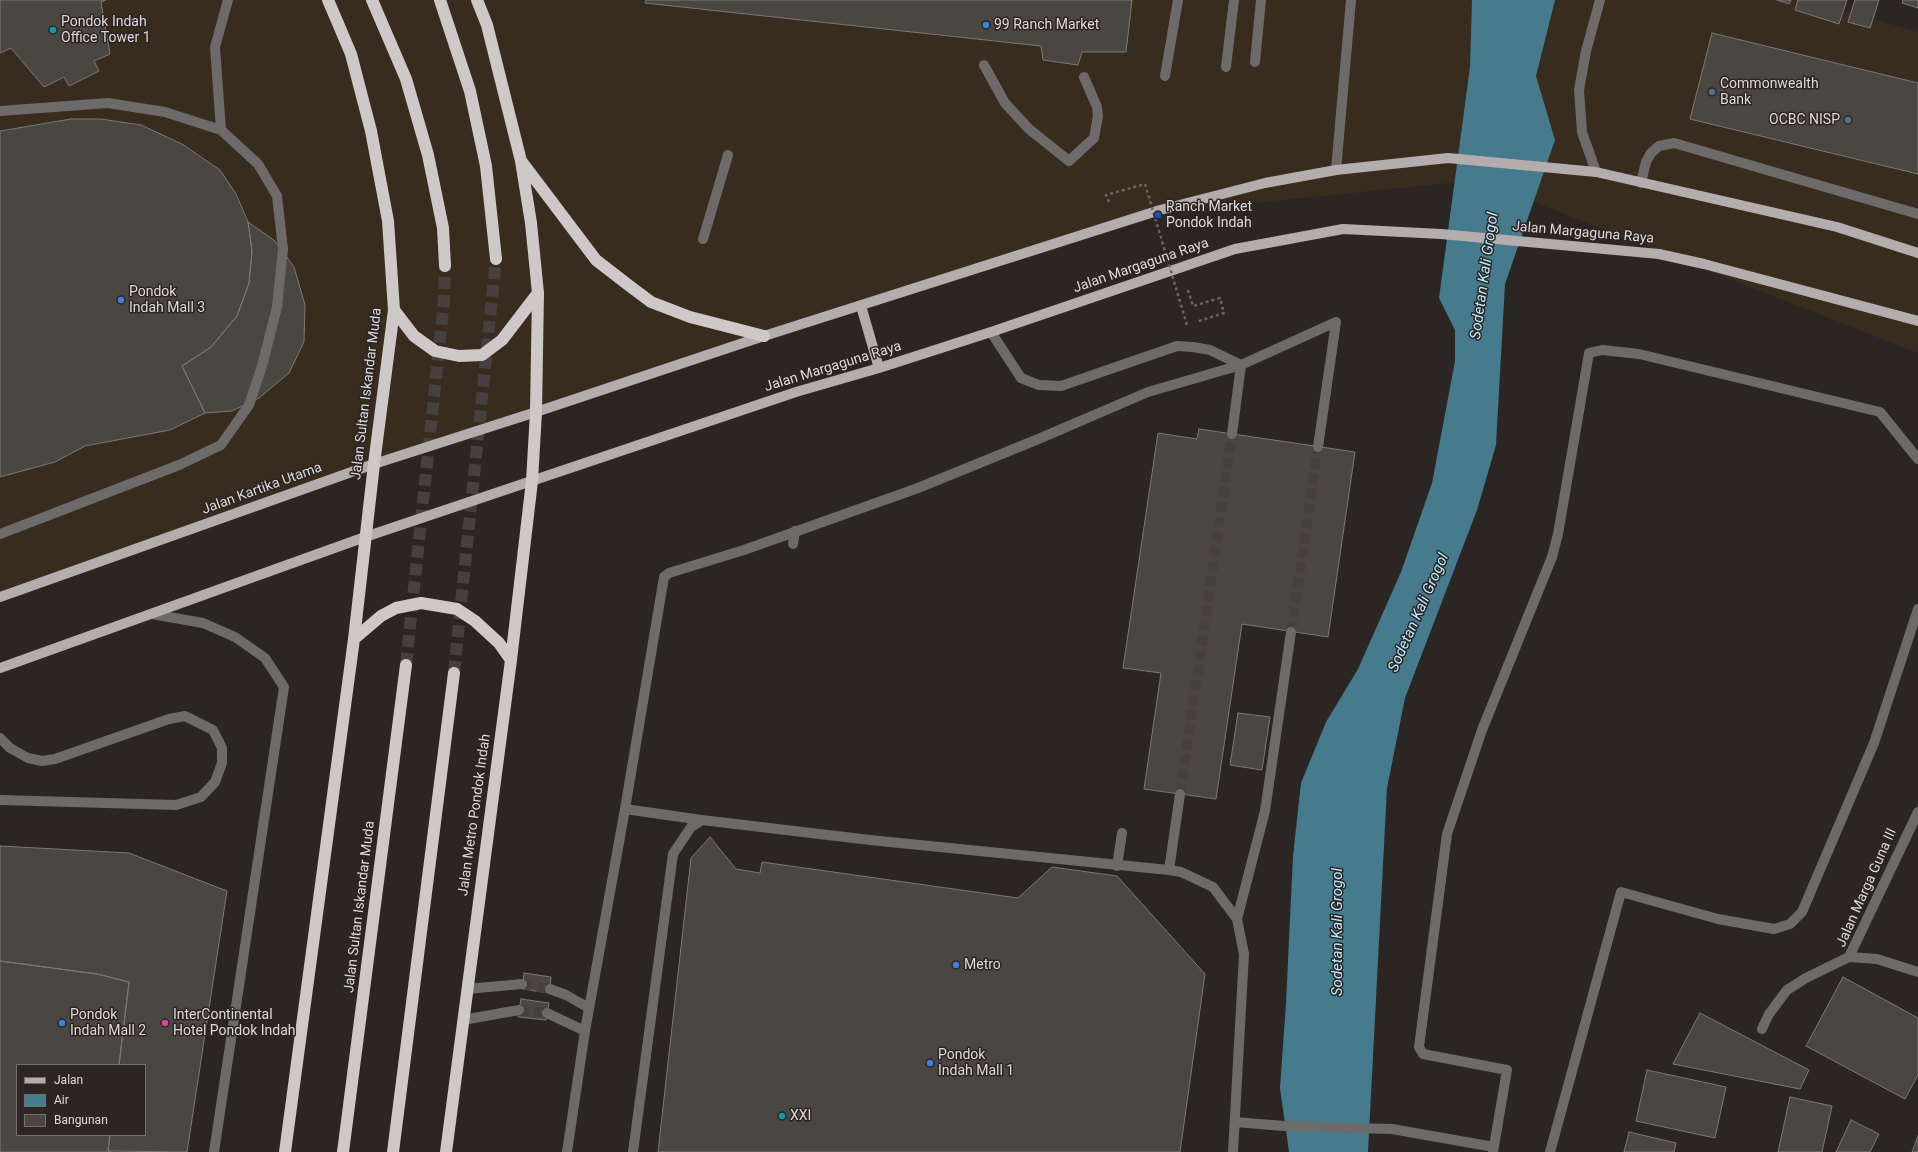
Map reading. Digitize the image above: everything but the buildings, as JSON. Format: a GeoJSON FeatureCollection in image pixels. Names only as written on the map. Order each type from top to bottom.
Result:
{"type":"FeatureCollection","features":[{"type":"Feature","properties":{"kind":"highway","name":"Jalan Sultan Iskandar Muda"},"geometry":{"type":"LineString","coordinates":[[328,0],[351,54],[371,131],[388,221],[394,310],[365,537]]}},
{"type":"Feature","properties":{"kind":"highway"},"geometry":{"type":"LineString","coordinates":[[372,0],[406,79],[428,155],[443,228],[445,266]]}},
{"type":"Feature","properties":{"kind":"highway"},"geometry":{"type":"LineString","coordinates":[[440,0],[470,91],[486,166],[496,259]]}},
{"type":"Feature","properties":{"kind":"highway"},"geometry":{"type":"LineString","coordinates":[[477,0],[487,25],[521,161],[531,223],[538,293],[536,412],[532,481]]}},
{"type":"Feature","properties":{"kind":"highway"},"geometry":{"type":"LineString","coordinates":[[521,161],[596,260],[651,302],[690,317],[764,336]]}},
{"type":"Feature","properties":{"kind":"highway"},"geometry":{"type":"LineString","coordinates":[[394,310],[414,336],[435,351],[459,356],[482,355],[502,340],[538,293]]}},
{"type":"Feature","properties":{"kind":"highway","name":"Jalan Metro Pondok Indah"},"geometry":{"type":"LineString","coordinates":[[446,1152],[511,660],[532,481]]}},
{"type":"Feature","properties":{"kind":"highway"},"geometry":{"type":"LineString","coordinates":[[285,1152],[354,640],[365,537]]}},
{"type":"Feature","properties":{"kind":"highway"},"geometry":{"type":"LineString","coordinates":[[354,640],[381,616],[396,608],[421,603],[457,609],[475,621],[499,643],[511,660]]}},
{"type":"Feature","properties":{"kind":"highway","name":"Jalan Sultan Iskandar Muda"},"geometry":{"type":"LineString","coordinates":[[343,1152],[406,665]]}},
{"type":"Feature","properties":{"kind":"highway"},"geometry":{"type":"LineString","coordinates":[[393,1152],[454,673]]}},
{"type":"Feature","properties":{"kind":"main road"},"geometry":{"type":"LineString","coordinates":[[536,412],[764,336],[1160,210],[1265,182],[1336,170],[1448,158],[1596,172],[1837,227],[1918,253]]}},
{"type":"Feature","properties":{"kind":"main road","name":"Jalan Margaguna Raya"},"geometry":{"type":"LineString","coordinates":[[532,481],[796,392],[879,368],[991,332],[1235,249],[1343,229],[1441,234],[1659,254],[1704,264],[1918,321]]}},
{"type":"Feature","properties":{"kind":"main road"},"geometry":{"type":"LineString","coordinates":[[861,306],[879,368]]}},
{"type":"Feature","properties":{"kind":"main road","name":"Jalan Kartika Utama"},"geometry":{"type":"LineString","coordinates":[[0,597],[374,464],[536,412]]}},
{"type":"Feature","properties":{"kind":"main road"},"geometry":{"type":"LineString","coordinates":[[0,668],[365,537],[532,481]]}},
{"type":"Feature","properties":{"kind":"street"},"geometry":{"type":"LineString","coordinates":[[221,130],[215,47],[228,0]]}},
{"type":"Feature","properties":{"kind":"street"},"geometry":{"type":"LineString","coordinates":[[1165,76],[1178,0]]}},
{"type":"Feature","properties":{"kind":"street"},"geometry":{"type":"LineString","coordinates":[[1226,67],[1234,0]]}},
{"type":"Feature","properties":{"kind":"street"},"geometry":{"type":"LineString","coordinates":[[1255,62],[1261,0]]}},
{"type":"Feature","properties":{"kind":"street"},"geometry":{"type":"LineString","coordinates":[[1336,170],[1351,0]]}},
{"type":"Feature","properties":{"kind":"street"},"geometry":{"type":"LineString","coordinates":[[1596,172],[1582,132],[1579,90],[1586,51],[1600,0]]}},
{"type":"Feature","properties":{"kind":"street"},"geometry":{"type":"LineString","coordinates":[[984,66],[1005,103],[1029,129],[1069,161],[1094,138],[1098,116],[1098,107],[1084,77]]}},
{"type":"Feature","properties":{"kind":"street"},"geometry":{"type":"LineString","coordinates":[[0,111],[108,103],[165,112],[221,130],[258,164],[277,196],[283,249],[277,307],[262,366],[249,405],[221,445],[179,465],[0,534]]}},
{"type":"Feature","properties":{"kind":"street"},"geometry":{"type":"LineString","coordinates":[[1641,182],[1646,162],[1651,153],[1659,146],[1674,143],[1918,214]]}},
{"type":"Feature","properties":{"kind":"street"},"geometry":{"type":"LineString","coordinates":[[703,239],[728,155]]}},
{"type":"Feature","properties":{"kind":"street"},"geometry":{"type":"LineString","coordinates":[[567,1152],[585,1031],[625,809],[664,577],[669,573],[744,550],[918,488],[1148,392],[1241,365],[1336,322],[1318,447]]}},
{"type":"Feature","properties":{"kind":"street"},"geometry":{"type":"LineString","coordinates":[[991,332],[1021,378],[1039,385],[1061,386],[1177,346],[1210,350],[1241,365]]}},
{"type":"Feature","properties":{"kind":"street"},"geometry":{"type":"LineString","coordinates":[[1235,1122],[1284,1126],[1392,1129],[1494,1149],[1507,1070],[1422,1054],[1419,1047],[1447,834],[1482,730],[1552,557],[1558,534],[1589,353],[1602,350],[1639,354],[1880,412],[1918,459]]}},
{"type":"Feature","properties":{"kind":"street"},"geometry":{"type":"LineString","coordinates":[[1232,434],[1241,365]]}},
{"type":"Feature","properties":{"kind":"street"},"geometry":{"type":"LineString","coordinates":[[793,544],[795,531]]}},
{"type":"Feature","properties":{"kind":"street"},"geometry":{"type":"LineString","coordinates":[[1550,1152],[1621,892],[1718,919],[1774,929],[1790,924],[1802,912],[1874,743],[1918,610]]}},
{"type":"Feature","properties":{"kind":"street"},"geometry":{"type":"LineString","coordinates":[[152,614],[203,623],[234,637],[265,658],[284,687],[214,1152]]}},
{"type":"Feature","properties":{"kind":"street"},"geometry":{"type":"LineString","coordinates":[[1237,919],[1265,811],[1291,632]]}},
{"type":"Feature","properties":{"kind":"street"},"geometry":{"type":"LineString","coordinates":[[0,738],[10,748],[28,758],[42,761],[55,759],[169,718],[185,716],[213,730],[222,748],[222,762],[214,782],[201,797],[176,805],[0,800]]}},
{"type":"Feature","properties":{"kind":"street"},"geometry":{"type":"LineString","coordinates":[[1169,870],[1180,794]]}},
{"type":"Feature","properties":{"kind":"street"},"geometry":{"type":"LineString","coordinates":[[625,809],[702,820],[870,840],[1117,866],[1169,870],[1181,872],[1213,887],[1237,919],[1244,954],[1233,1152]]}},
{"type":"Feature","properties":{"kind":"street","name":"Jalan Marga Guna III"},"geometry":{"type":"LineString","coordinates":[[1918,812],[1849,957],[1877,959],[1918,972]]}},
{"type":"Feature","properties":{"kind":"street"},"geometry":{"type":"LineString","coordinates":[[633,1152],[673,854],[691,827],[702,820]]}},
{"type":"Feature","properties":{"kind":"street"},"geometry":{"type":"LineString","coordinates":[[1117,866],[1122,833]]}},
{"type":"Feature","properties":{"kind":"street"},"geometry":{"type":"LineString","coordinates":[[1762,1029],[1769,1014],[1787,990],[1806,978],[1849,957]]}},
{"type":"Feature","properties":{"kind":"street"},"geometry":{"type":"LineString","coordinates":[[467,989],[522,984]]}},
{"type":"Feature","properties":{"kind":"street"},"geometry":{"type":"LineString","coordinates":[[550,989],[566,995],[589,1008]]}},
{"type":"Feature","properties":{"kind":"street"},"geometry":{"type":"LineString","coordinates":[[463,1020],[520,1010]]}},
{"type":"Feature","properties":{"kind":"street"},"geometry":{"type":"LineString","coordinates":[[547,1013],[585,1031]]}},
{"type":"Feature","properties":{"kind":"path"},"geometry":{"type":"LineString","coordinates":[[1145,184],[1187,325],[1224,313],[1220,298],[1193,306]]}},
{"type":"Feature","properties":{"kind":"shaded area"},"geometry":{"type":"Polygon","coordinates":[[[0,0],[1806,0],[1918,32],[1918,353],[1478,180],[1177,211],[862,302],[0,595],[0,0]]]}},
{"type":"Feature","properties":{"kind":"water","name":"Sodetan Kali Grogol"},"geometry":{"type":"Polygon","coordinates":[[[1472,0],[1555,0],[1536,76],[1555,140],[1505,284],[1496,445],[1477,510],[1405,698],[1387,788],[1368,1152],[1289,1152],[1280,1088],[1286,1003],[1293,856],[1301,783],[1326,722],[1358,669],[1401,572],[1432,483],[1455,361],[1455,330],[1439,298],[1470,67],[1472,0]]]}},
{"type":"Feature","properties":{"kind":"tunnel"},"geometry":{"type":"LineString","coordinates":[[454,673],[496,259]]}},
{"type":"Feature","properties":{"kind":"tunnel"},"geometry":{"type":"LineString","coordinates":[[406,665],[444,300],[445,266]]}},
{"type":"Feature","properties":{"kind":"tunnel"},"geometry":{"type":"LineString","coordinates":[[1180,794],[1232,434]]}},
{"type":"Feature","properties":{"kind":"tunnel"},"geometry":{"type":"LineString","coordinates":[[1291,632],[1318,447]]}},
{"type":"Feature","properties":{"kind":"tunnel"},"geometry":{"type":"LineString","coordinates":[[522,984],[550,989]]}},
{"type":"Feature","properties":{"kind":"tunnel"},"geometry":{"type":"LineString","coordinates":[[519,1010],[547,1013]]}},
{"type":"Feature","properties":{"kind":"place","name":"99 Ranch Market"},"geometry":{"type":"Point","coordinates":[986,25]}},
{"type":"Feature","properties":{"kind":"place","name":"Pondok Indah Office Tower 1"},"geometry":{"type":"Point","coordinates":[53,30]}},
{"type":"Feature","properties":{"kind":"place","name":"Commonwealth Bank"},"geometry":{"type":"Point","coordinates":[1712,92]}},
{"type":"Feature","properties":{"kind":"place","name":"OCBC NISP"},"geometry":{"type":"Point","coordinates":[1848,120]}},
{"type":"Feature","properties":{"kind":"place","name":"Ranch Market Pondok Indah"},"geometry":{"type":"Point","coordinates":[1158,215]}},
{"type":"Feature","properties":{"kind":"place","name":"Pondok Indah Mall 3"},"geometry":{"type":"Point","coordinates":[121,300]}},
{"type":"Feature","properties":{"kind":"place","name":"Metro"},"geometry":{"type":"Point","coordinates":[956,965]}},
{"type":"Feature","properties":{"kind":"place","name":"Pondok Indah Mall 2"},"geometry":{"type":"Point","coordinates":[62,1023]}},
{"type":"Feature","properties":{"kind":"place","name":"InterContinental Hotel Pondok Indah"},"geometry":{"type":"Point","coordinates":[165,1023]}},
{"type":"Feature","properties":{"kind":"place","name":"Pondok Indah Mall 1"},"geometry":{"type":"Point","coordinates":[930,1063]}},
{"type":"Feature","properties":{"kind":"place","name":"XXI"},"geometry":{"type":"Point","coordinates":[782,1116]}}]}
